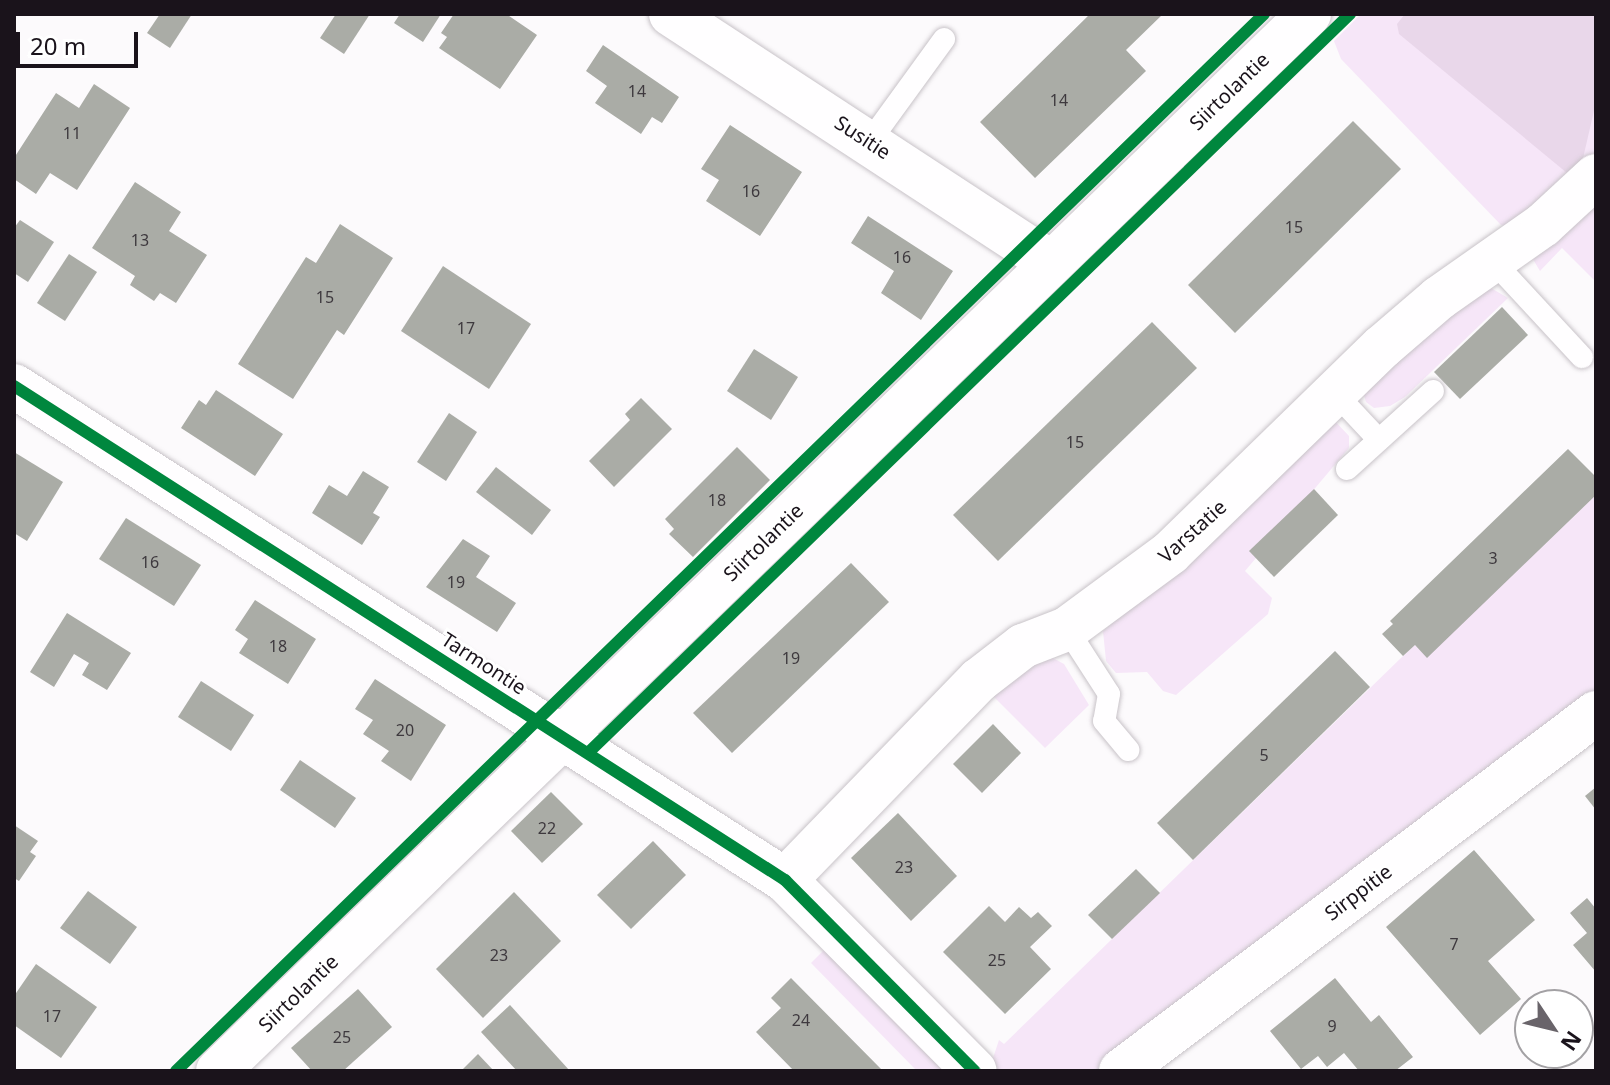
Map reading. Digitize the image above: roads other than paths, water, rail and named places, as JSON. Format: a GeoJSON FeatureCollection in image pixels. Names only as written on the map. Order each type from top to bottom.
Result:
{"type":"FeatureCollection","features":[{"type":"Feature","properties":{"kind":"street","name":"Susitie"},"geometry":{"type":"LineString","coordinates":[[671,14],[870,141],[1051,263]]}},
{"type":"Feature","properties":{"kind":"street","name":"Siirtolantie"},"geometry":{"type":"LineString","coordinates":[[218,1071],[1309,14]]}},
{"type":"Feature","properties":{"kind":"street","name":"Varstatie"},"geometry":{"type":"LineString","coordinates":[[785,880],[979,680],[1023,646],[1067,629],[1170,553],[1335,393],[1439,298],[1543,225],[1596,176]]}},
{"type":"Feature","properties":{"kind":"street","name":"Tarmontie"},"geometry":{"type":"LineString","coordinates":[[14,386],[785,880],[975,1071]]}},
{"type":"Feature","properties":{"kind":"street","name":"Sirppitie"},"geometry":{"type":"LineString","coordinates":[[1121,1071],[1596,713]]}},
{"type":"Feature","properties":{"kind":"lane"},"geometry":{"type":"LineString","coordinates":[[870,141],[944,39]]}},
{"type":"Feature","properties":{"kind":"lane"},"geometry":{"type":"LineString","coordinates":[[1493,261],[1582,357]]}},
{"type":"Feature","properties":{"kind":"lane"},"geometry":{"type":"LineString","coordinates":[[1347,469],[1433,391]]}},
{"type":"Feature","properties":{"kind":"lane"},"geometry":{"type":"LineString","coordinates":[[1335,393],[1379,440]]}},
{"type":"Feature","properties":{"kind":"lane"},"geometry":{"type":"LineString","coordinates":[[1067,629],[1109,694],[1104,721],[1128,750]]}}]}
